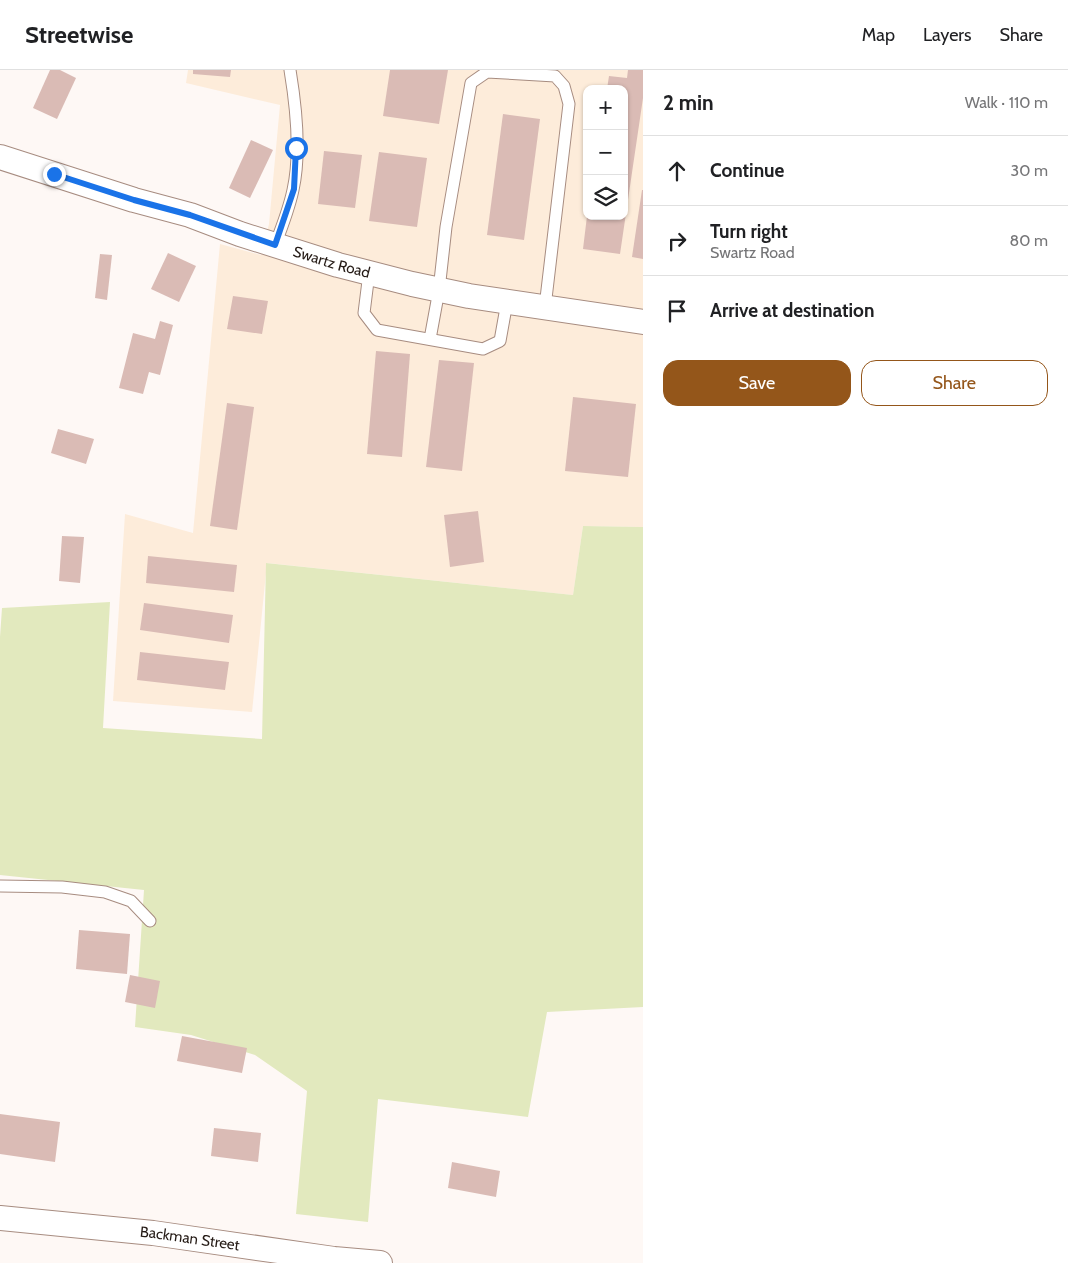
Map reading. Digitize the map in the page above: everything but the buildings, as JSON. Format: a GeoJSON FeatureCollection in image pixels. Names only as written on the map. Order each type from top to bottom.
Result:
{"type":"FeatureCollection","features":[{"type":"Feature","properties":{"kind":"street","name":"Swartz Road"},"geometry":{"type":"LineString","coordinates":[[0,157],[134,200],[190,215],[275,245],[369,273],[439,290],[643,322]]}},
{"type":"Feature","properties":{"kind":"street","name":"Backman Street"},"geometry":{"type":"LineString","coordinates":[[0,1218],[152,1233],[333,1261],[380,1263]]}},
{"type":"Feature","properties":{"kind":"lane"},"geometry":{"type":"LineString","coordinates":[[275,245],[294,189],[296,166],[295,118],[290,70]]}},
{"type":"Feature","properties":{"kind":"lane"},"geometry":{"type":"LineString","coordinates":[[430,339],[439,290],[446,227],[471,83],[487,72],[555,76],[564,86],[569,104],[545,307]]}},
{"type":"Feature","properties":{"kind":"lane"},"geometry":{"type":"LineString","coordinates":[[369,273],[364,313],[377,330],[483,349],[500,341],[507,302]]}},
{"type":"Feature","properties":{"kind":"lane"},"geometry":{"type":"LineString","coordinates":[[0,886],[62,887],[105,892],[131,901],[150,921]]}},
{"type":"Feature","properties":{"kind":"shaded area"},"geometry":{"type":"Polygon","coordinates":[[[188,70],[643,70],[643,527],[583,526],[573,595],[267,563],[252,712],[113,701],[125,514],[193,533],[220,244],[261,255],[269,224],[280,105],[186,83],[188,70]]]}},
{"type":"Feature","properties":{"kind":"green space"},"geometry":{"type":"Polygon","coordinates":[[[583,526],[643,527],[643,1007],[547,1012],[528,1117],[378,1099],[368,1222],[296,1214],[307,1091],[255,1055],[191,1035],[135,1027],[144,890],[0,875],[0,637],[2,608],[110,602],[103,728],[262,739],[266,563],[573,595],[583,526]]]}},
{"type":"Feature","properties":{"kind":"route"},"geometry":{"type":"LineString","coordinates":[[54,174],[134,200],[190,215],[275,245],[294,189],[296,148]]}}]}
